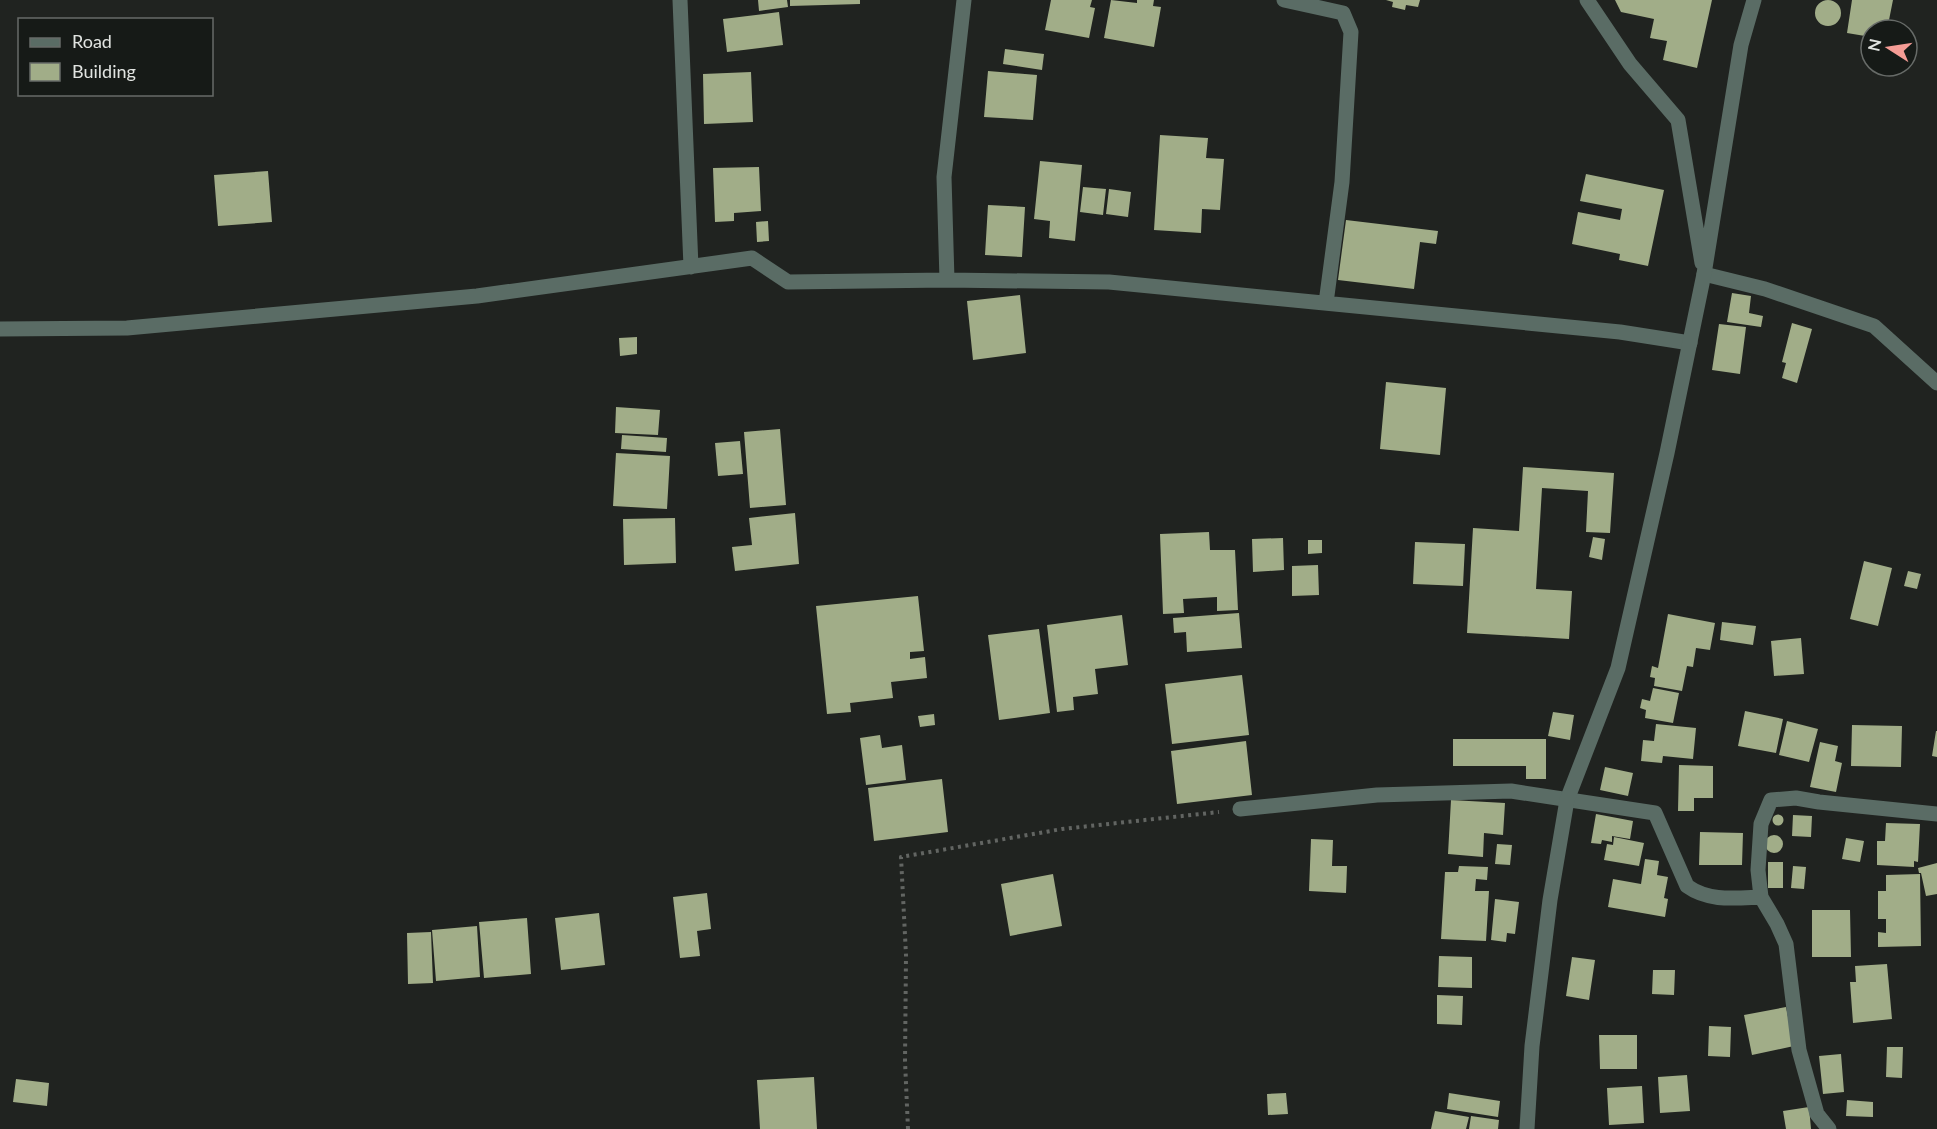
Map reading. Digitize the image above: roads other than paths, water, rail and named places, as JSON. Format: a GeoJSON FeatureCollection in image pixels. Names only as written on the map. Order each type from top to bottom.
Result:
{"type":"FeatureCollection","features":[{"type":"Feature","properties":{"kind":"street"},"geometry":{"type":"LineString","coordinates":[[680,0],[691,267]]}},
{"type":"Feature","properties":{"kind":"street"},"geometry":{"type":"LineString","coordinates":[[947,280],[944,177],[964,0]]}},
{"type":"Feature","properties":{"kind":"street"},"geometry":{"type":"LineString","coordinates":[[1284,0],[1343,13],[1351,32],[1342,182],[1326,303]]}},
{"type":"Feature","properties":{"kind":"street"},"geometry":{"type":"LineString","coordinates":[[1587,0],[1630,64],[1678,120],[1704,274]]}},
{"type":"Feature","properties":{"kind":"street"},"geometry":{"type":"LineString","coordinates":[[1527,1129],[1532,1046],[1550,900],[1567,801],[1618,668],[1690,343],[1704,274],[1741,45],[1754,0]]}},
{"type":"Feature","properties":{"kind":"street"},"geometry":{"type":"LineString","coordinates":[[0,328],[127,328],[477,296],[752,258],[788,282],[947,280],[1109,282],[1620,332],[1690,343]]}},
{"type":"Feature","properties":{"kind":"street"},"geometry":{"type":"LineString","coordinates":[[1704,274],[1765,289],[1874,326],[1937,383]]}},
{"type":"Feature","properties":{"kind":"street"},"geometry":{"type":"LineString","coordinates":[[1240,809],[1377,795],[1511,791],[1655,813],[1687,886],[1695,892],[1719,898],[1761,897]]}},
{"type":"Feature","properties":{"kind":"street"},"geometry":{"type":"LineString","coordinates":[[1829,1129],[1817,1114],[1799,1050],[1786,944],[1761,897],[1758,870],[1761,824],[1772,801],[1796,798],[1937,814]]}}]}
